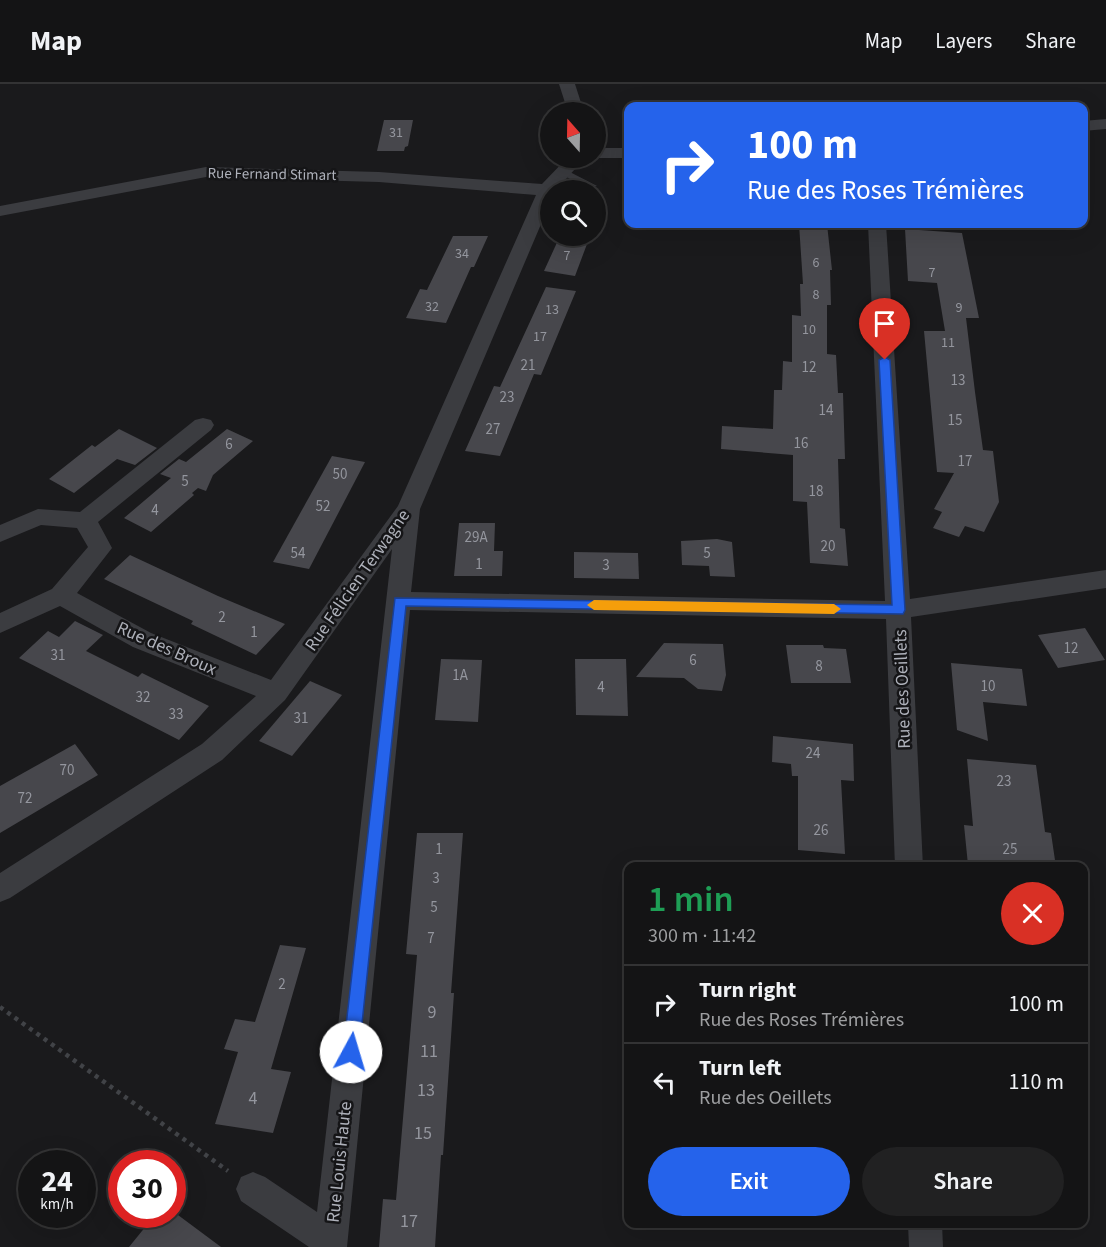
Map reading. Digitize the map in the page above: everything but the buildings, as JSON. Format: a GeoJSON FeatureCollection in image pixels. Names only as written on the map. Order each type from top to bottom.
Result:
{"type":"FeatureCollection","features":[{"type":"Feature","properties":{"kind":"street"},"geometry":{"type":"LineString","coordinates":[[567,84],[573,102]]}},
{"type":"Feature","properties":{"kind":"street"},"geometry":{"type":"LineString","coordinates":[[1088,126],[1106,124]]}},
{"type":"Feature","properties":{"kind":"street"},"geometry":{"type":"LineString","coordinates":[[606,153],[624,153]]}},
{"type":"Feature","properties":{"kind":"street","name":"Rue Félicien Terwagne"},"geometry":{"type":"LineString","coordinates":[[555,180],[567,168]]}},
{"type":"Feature","properties":{"kind":"street","name":"Rue Fernand Stimart"},"geometry":{"type":"LineString","coordinates":[[0,211],[206,172],[379,177],[540,190]]}},
{"type":"Feature","properties":{"kind":"street","name":"Rue Félicien Terwagne"},"geometry":{"type":"LineString","coordinates":[[0,889],[212,752],[276,693],[408,509],[540,204]]}},
{"type":"Feature","properties":{"kind":"street","name":"Rue des Oeillets"},"geometry":{"type":"LineString","coordinates":[[877,228],[909,862]]}},
{"type":"Feature","properties":{"kind":"street"},"geometry":{"type":"LineString","coordinates":[[0,534],[38,517],[85,520],[203,424]]}},
{"type":"Feature","properties":{"kind":"street","name":"Rue Louis Haute"},"geometry":{"type":"LineString","coordinates":[[253,1189],[330,1244],[408,509]]}},
{"type":"Feature","properties":{"kind":"street"},"geometry":{"type":"LineString","coordinates":[[0,624],[61,595],[100,548],[85,520]]}},
{"type":"Feature","properties":{"kind":"street"},"geometry":{"type":"LineString","coordinates":[[400,601],[898,610],[1106,579]]}},
{"type":"Feature","properties":{"kind":"street","name":"Rue des Broux"},"geometry":{"type":"LineString","coordinates":[[61,595],[142,640],[276,693]]}},
{"type":"Feature","properties":{"kind":"street"},"geometry":{"type":"LineString","coordinates":[[925,1228],[926,1247]]}},
{"type":"Feature","properties":{"kind":"lane"},"geometry":{"type":"LineString","coordinates":[[563,172],[580,180]]}},
{"type":"Feature","properties":{"kind":"path"},"geometry":{"type":"LineString","coordinates":[[0,1007],[253,1189]]}},
{"type":"Feature","properties":{"kind":"slow traffic"},"geometry":{"type":"LineString","coordinates":[[594,605],[834,609]]}},
{"type":"Feature","properties":{"kind":"route"},"geometry":{"type":"LineString","coordinates":[[351,1052],[400,601],[898,610],[885,360]]}}]}
